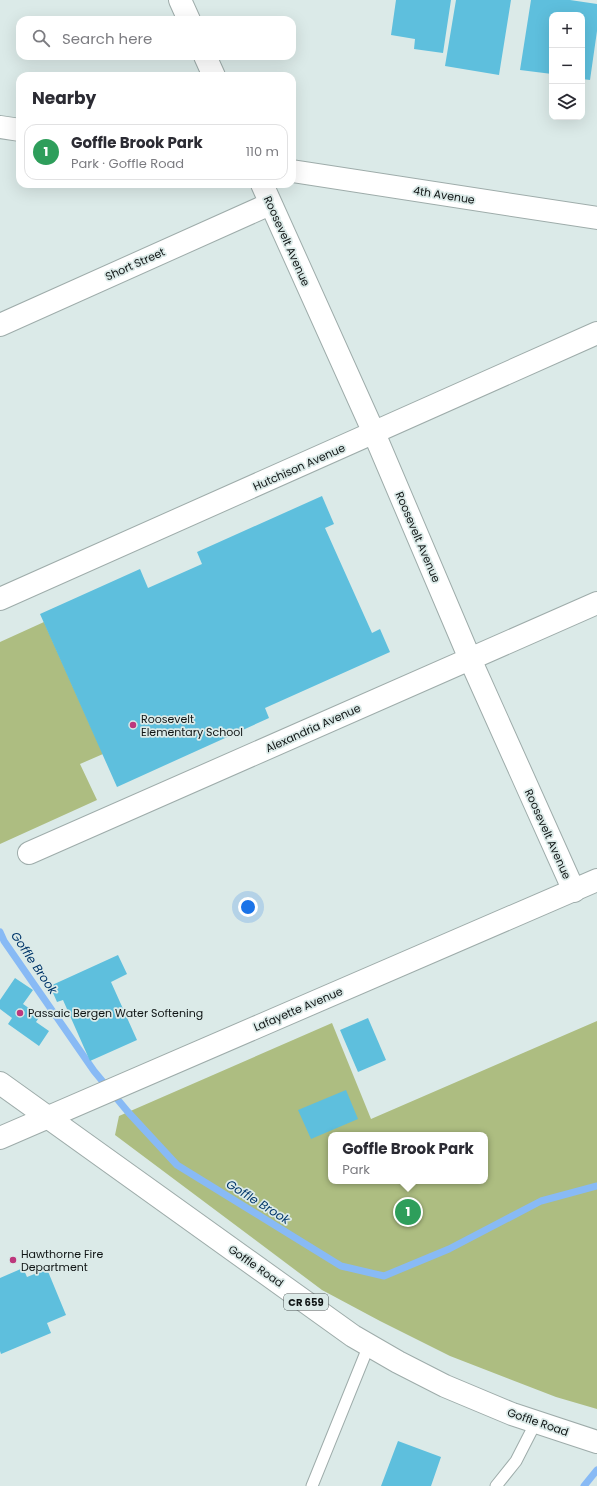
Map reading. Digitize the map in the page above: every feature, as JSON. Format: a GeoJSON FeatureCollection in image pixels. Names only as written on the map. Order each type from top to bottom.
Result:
{"type":"FeatureCollection","features":[{"type":"Feature","properties":{"kind":"street"},"geometry":{"type":"LineString","coordinates":[[180,0],[187,16]]}},
{"type":"Feature","properties":{"kind":"street"},"geometry":{"type":"LineString","coordinates":[[207,60],[212,72]]}},
{"type":"Feature","properties":{"kind":"street"},"geometry":{"type":"LineString","coordinates":[[0,127],[16,129]]}},
{"type":"Feature","properties":{"kind":"street","name":"4th Avenue"},"geometry":{"type":"LineString","coordinates":[[296,172],[597,218]]}},
{"type":"Feature","properties":{"kind":"street","name":"Roosevelt Avenue"},"geometry":{"type":"LineString","coordinates":[[264,188],[374,434],[470,659],[574,891]]}},
{"type":"Feature","properties":{"kind":"street","name":"Short Street"},"geometry":{"type":"LineString","coordinates":[[0,325],[270,204]]}},
{"type":"Feature","properties":{"kind":"street","name":"Hutchison Avenue"},"geometry":{"type":"LineString","coordinates":[[0,599],[374,434],[597,333]]}},
{"type":"Feature","properties":{"kind":"street","name":"Alexandria Avenue"},"geometry":{"type":"LineString","coordinates":[[29,853],[597,603]]}},
{"type":"Feature","properties":{"kind":"street","name":"Lafayette Avenue"},"geometry":{"type":"LineString","coordinates":[[0,1138],[597,880]]}},
{"type":"Feature","properties":{"kind":"street","name":"Goffle Road"},"geometry":{"type":"LineString","coordinates":[[0,1083],[353,1336],[398,1362],[446,1386],[512,1414],[594,1441]]}},
{"type":"Feature","properties":{"kind":"lane"},"geometry":{"type":"LineString","coordinates":[[312,1486],[369,1345]]}},
{"type":"Feature","properties":{"kind":"lane"},"geometry":{"type":"LineString","coordinates":[[496,1486],[516,1461],[536,1422]]}},
{"type":"Feature","properties":{"kind":"green space"},"geometry":{"type":"Polygon","coordinates":[[[44,622],[103,754],[80,764],[97,800],[0,844],[0,642],[44,622]]]}},
{"type":"Feature","properties":{"kind":"green space"},"geometry":{"type":"Polygon","coordinates":[[[597,1021],[597,1409],[556,1397],[450,1356],[322,1290],[115,1135],[119,1116],[332,1023],[371,1119],[597,1021]]]}},
{"type":"Feature","properties":{"kind":"building"},"geometry":{"type":"Polygon","coordinates":[[[396,0],[451,0],[443,53],[414,49],[415,39],[391,35],[396,0]]]}},
{"type":"Feature","properties":{"kind":"building"},"geometry":{"type":"Polygon","coordinates":[[[456,0],[511,0],[499,75],[445,66],[456,0]]]}},
{"type":"Feature","properties":{"kind":"building"},"geometry":{"type":"Polygon","coordinates":[[[531,0],[570,0],[597,4],[597,31],[590,80],[585,79],[585,12],[549,12],[549,74],[520,70],[531,0]]]}},
{"type":"Feature","properties":{"kind":"building","name":"Roosevelt Elementary School"},"geometry":{"type":"Polygon","coordinates":[[[322,496],[334,524],[325,528],[372,633],[380,629],[390,652],[265,708],[269,718],[117,787],[40,614],[140,569],[148,588],[202,564],[197,552],[322,496]]]}},
{"type":"Feature","properties":{"kind":"building"},"geometry":{"type":"Polygon","coordinates":[[[118,955],[127,974],[111,982],[137,1040],[90,1061],[63,1000],[57,1002],[50,986],[118,955]]]}},
{"type":"Feature","properties":{"kind":"building","name":"Passaic Bergen Water Softening"},"geometry":{"type":"Polygon","coordinates":[[[15,978],[33,990],[23,1004],[40,1016],[36,1022],[49,1031],[39,1046],[8,1024],[12,1018],[0,1009],[0,1000],[15,978]]]}},
{"type":"Feature","properties":{"kind":"building"},"geometry":{"type":"Polygon","coordinates":[[[368,1018],[386,1060],[358,1072],[340,1030],[368,1018]]]}},
{"type":"Feature","properties":{"kind":"building"},"geometry":{"type":"Polygon","coordinates":[[[346,1090],[358,1119],[311,1139],[298,1110],[346,1090]]]}},
{"type":"Feature","properties":{"kind":"building"},"geometry":{"type":"Polygon","coordinates":[[[23,1268],[27,1277],[47,1269],[66,1315],[47,1323],[51,1333],[1,1354],[0,1278],[23,1268]]]}},
{"type":"Feature","properties":{"kind":"building"},"geometry":{"type":"Polygon","coordinates":[[[398,1441],[441,1457],[431,1486],[381,1486],[398,1441]]]}},
{"type":"Feature","properties":{"kind":"waterway","name":"Goffle Brook"},"geometry":{"type":"LineString","coordinates":[[0,932],[4,941],[94,1071],[128,1112],[177,1165],[341,1266],[384,1276],[449,1249],[541,1201],[597,1186]]}},
{"type":"Feature","properties":{"kind":"waterway"},"geometry":{"type":"LineString","coordinates":[[584,1486],[597,1470]]}},
{"type":"Feature","properties":{"kind":"place","name":"Roosevelt Elementary School"},"geometry":{"type":"Point","coordinates":[133,725]}},
{"type":"Feature","properties":{"kind":"place","name":"Passaic Bergen Water Softening"},"geometry":{"type":"Point","coordinates":[20,1013]}},
{"type":"Feature","properties":{"kind":"place","name":"Goffle Brook Park"},"geometry":{"type":"Point","coordinates":[408,1212]}},
{"type":"Feature","properties":{"kind":"place","name":"Hawthorne Fire Department"},"geometry":{"type":"Point","coordinates":[13,1260]}}]}
